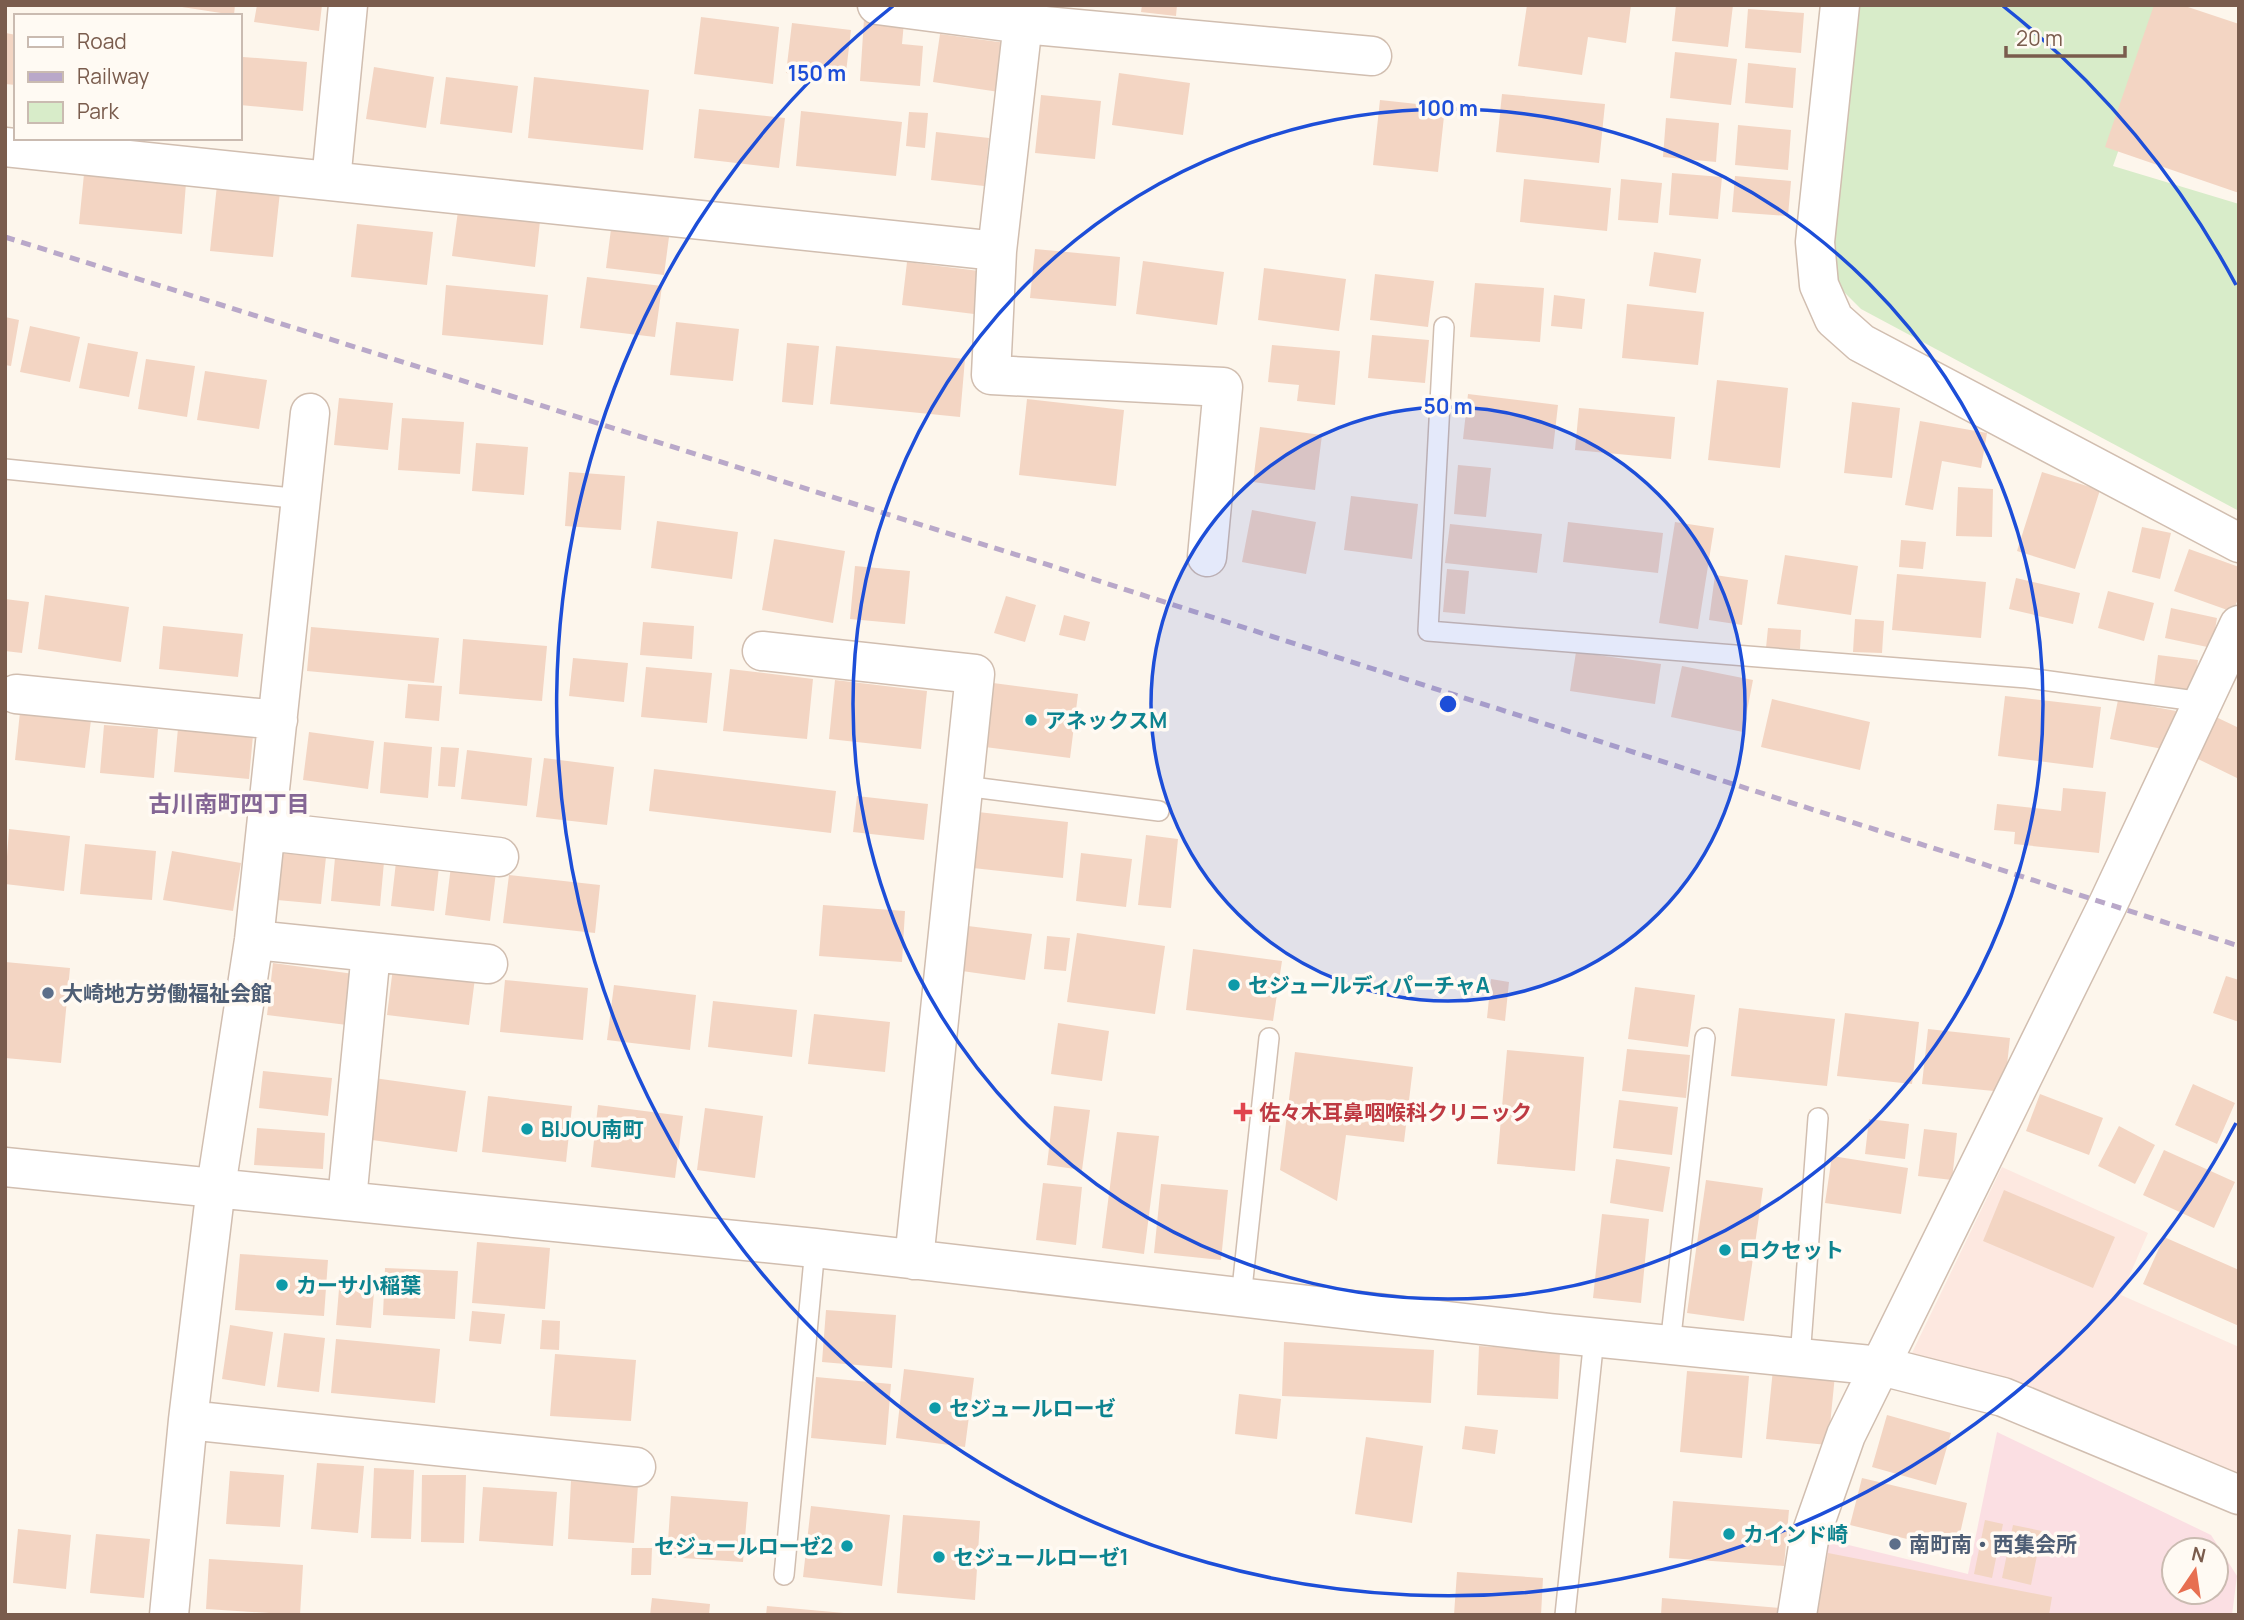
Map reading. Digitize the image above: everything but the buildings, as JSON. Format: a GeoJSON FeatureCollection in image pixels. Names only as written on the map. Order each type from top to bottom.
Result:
{"type":"FeatureCollection","features":[{"type":"Feature","properties":{"kind":"street"},"geometry":{"type":"LineString","coordinates":[[331,181],[348,5]]}},
{"type":"Feature","properties":{"kind":"street"},"geometry":{"type":"LineString","coordinates":[[877,5],[1024,14],[1372,56]]}},
{"type":"Feature","properties":{"kind":"street"},"geometry":{"type":"LineString","coordinates":[[1840,5],[1815,242],[1819,285],[1834,319],[1861,343],[2239,543]]}},
{"type":"Feature","properties":{"kind":"street"},"geometry":{"type":"LineString","coordinates":[[1024,14],[997,251],[991,375],[1223,387],[1207,557]]}},
{"type":"Feature","properties":{"kind":"street"},"geometry":{"type":"LineString","coordinates":[[5,147],[997,251]]}},
{"type":"Feature","properties":{"kind":"street"},"geometry":{"type":"LineString","coordinates":[[169,1615],[188,1420],[216,1187],[254,940],[310,413]]}},
{"type":"Feature","properties":{"kind":"street"},"geometry":{"type":"LineString","coordinates":[[1797,1615],[1809,1540],[1846,1435],[2108,904],[2239,625]]}},
{"type":"Feature","properties":{"kind":"street"},"geometry":{"type":"LineString","coordinates":[[762,651],[975,674],[914,1260]]}},
{"type":"Feature","properties":{"kind":"street"},"geometry":{"type":"LineString","coordinates":[[16,694],[278,720]]}},
{"type":"Feature","properties":{"kind":"street"},"geometry":{"type":"LineString","coordinates":[[266,831],[499,857]]}},
{"type":"Feature","properties":{"kind":"street"},"geometry":{"type":"LineString","coordinates":[[254,940],[488,964]]}},
{"type":"Feature","properties":{"kind":"street"},"geometry":{"type":"LineString","coordinates":[[347,1200],[371,952]]}},
{"type":"Feature","properties":{"kind":"street"},"geometry":{"type":"LineString","coordinates":[[5,1167],[815,1248],[1594,1338],[1881,1366],[2003,1397],[2239,1495]]}},
{"type":"Feature","properties":{"kind":"street"},"geometry":{"type":"LineString","coordinates":[[188,1420],[636,1467]]}},
{"type":"Feature","properties":{"kind":"lane"},"geometry":{"type":"LineString","coordinates":[[1444,327],[1428,631],[2027,678],[2203,702]]}},
{"type":"Feature","properties":{"kind":"lane"},"geometry":{"type":"LineString","coordinates":[[5,470],[302,499]]}},
{"type":"Feature","properties":{"kind":"lane"},"geometry":{"type":"LineString","coordinates":[[964,786],[1159,811]]}},
{"type":"Feature","properties":{"kind":"lane"},"geometry":{"type":"LineString","coordinates":[[1241,1298],[1269,1038]]}},
{"type":"Feature","properties":{"kind":"lane"},"geometry":{"type":"LineString","coordinates":[[1670,1345],[1705,1038]]}},
{"type":"Feature","properties":{"kind":"lane"},"geometry":{"type":"LineString","coordinates":[[1800,1358],[1818,1118]]}},
{"type":"Feature","properties":{"kind":"lane"},"geometry":{"type":"LineString","coordinates":[[785,1575],[815,1248]]}},
{"type":"Feature","properties":{"kind":"lane"},"geometry":{"type":"LineString","coordinates":[[1565,1615],[1594,1338]]}},
{"type":"Feature","properties":{"kind":"shaded area"},"geometry":{"type":"Polygon","coordinates":[[[2002,1167],[2148,1233],[2121,1295],[2239,1347],[2239,1473],[2007,1382],[1910,1357],[2002,1167]]]}},
{"type":"Feature","properties":{"kind":"shaded area"},"geometry":{"type":"Polygon","coordinates":[[[1997,1432],[2211,1535],[2160,1536],[2160,1606],[2230,1606],[2230,1565],[2237,1576],[2232,1615],[1815,1615],[1828,1540],[1968,1574],[1997,1432]]]}},
{"type":"Feature","properties":{"kind":"green space"},"geometry":{"type":"Polygon","coordinates":[[[1852,5],[2170,5],[2113,166],[2239,204],[2239,511],[1861,309],[1828,276],[1852,5]]]}},
{"type":"Feature","properties":{"kind":"railway"},"geometry":{"type":"LineString","coordinates":[[5,237],[1052,566],[2239,946]]}},
{"type":"Feature","properties":{"kind":"place","name":"アネックスM"},"geometry":{"type":"Point","coordinates":[1031,720]}},
{"type":"Feature","properties":{"kind":"place","name":"セジュールディパーチャA"},"geometry":{"type":"Point","coordinates":[1234,985]}},
{"type":"Feature","properties":{"kind":"place","name":"大崎地方労働福祉会館"},"geometry":{"type":"Point","coordinates":[48,993]}},
{"type":"Feature","properties":{"kind":"place","name":"佐々木耳鼻咽喉科クリニック"},"geometry":{"type":"Point","coordinates":[1243,1112]}},
{"type":"Feature","properties":{"kind":"place","name":"BIJOU南町"},"geometry":{"type":"Point","coordinates":[527,1129]}},
{"type":"Feature","properties":{"kind":"place","name":"ロクセット"},"geometry":{"type":"Point","coordinates":[1725,1250]}},
{"type":"Feature","properties":{"kind":"place","name":"カーサ小稲葉"},"geometry":{"type":"Point","coordinates":[282,1285]}},
{"type":"Feature","properties":{"kind":"place","name":"セジュールローゼ"},"geometry":{"type":"Point","coordinates":[935,1408]}},
{"type":"Feature","properties":{"kind":"place","name":"カインド崎"},"geometry":{"type":"Point","coordinates":[1729,1534]}},
{"type":"Feature","properties":{"kind":"place","name":"南町南・西集会所"},"geometry":{"type":"Point","coordinates":[1895,1544]}},
{"type":"Feature","properties":{"kind":"place","name":"セジュールローゼ2"},"geometry":{"type":"Point","coordinates":[847,1546]}},
{"type":"Feature","properties":{"kind":"place","name":"セジュールローゼ1"},"geometry":{"type":"Point","coordinates":[939,1557]}},
{"type":"Feature","properties":{"kind":"district","name":"古川南町四丁目"},"geometry":{"type":"Point","coordinates":[229,803]}}]}
